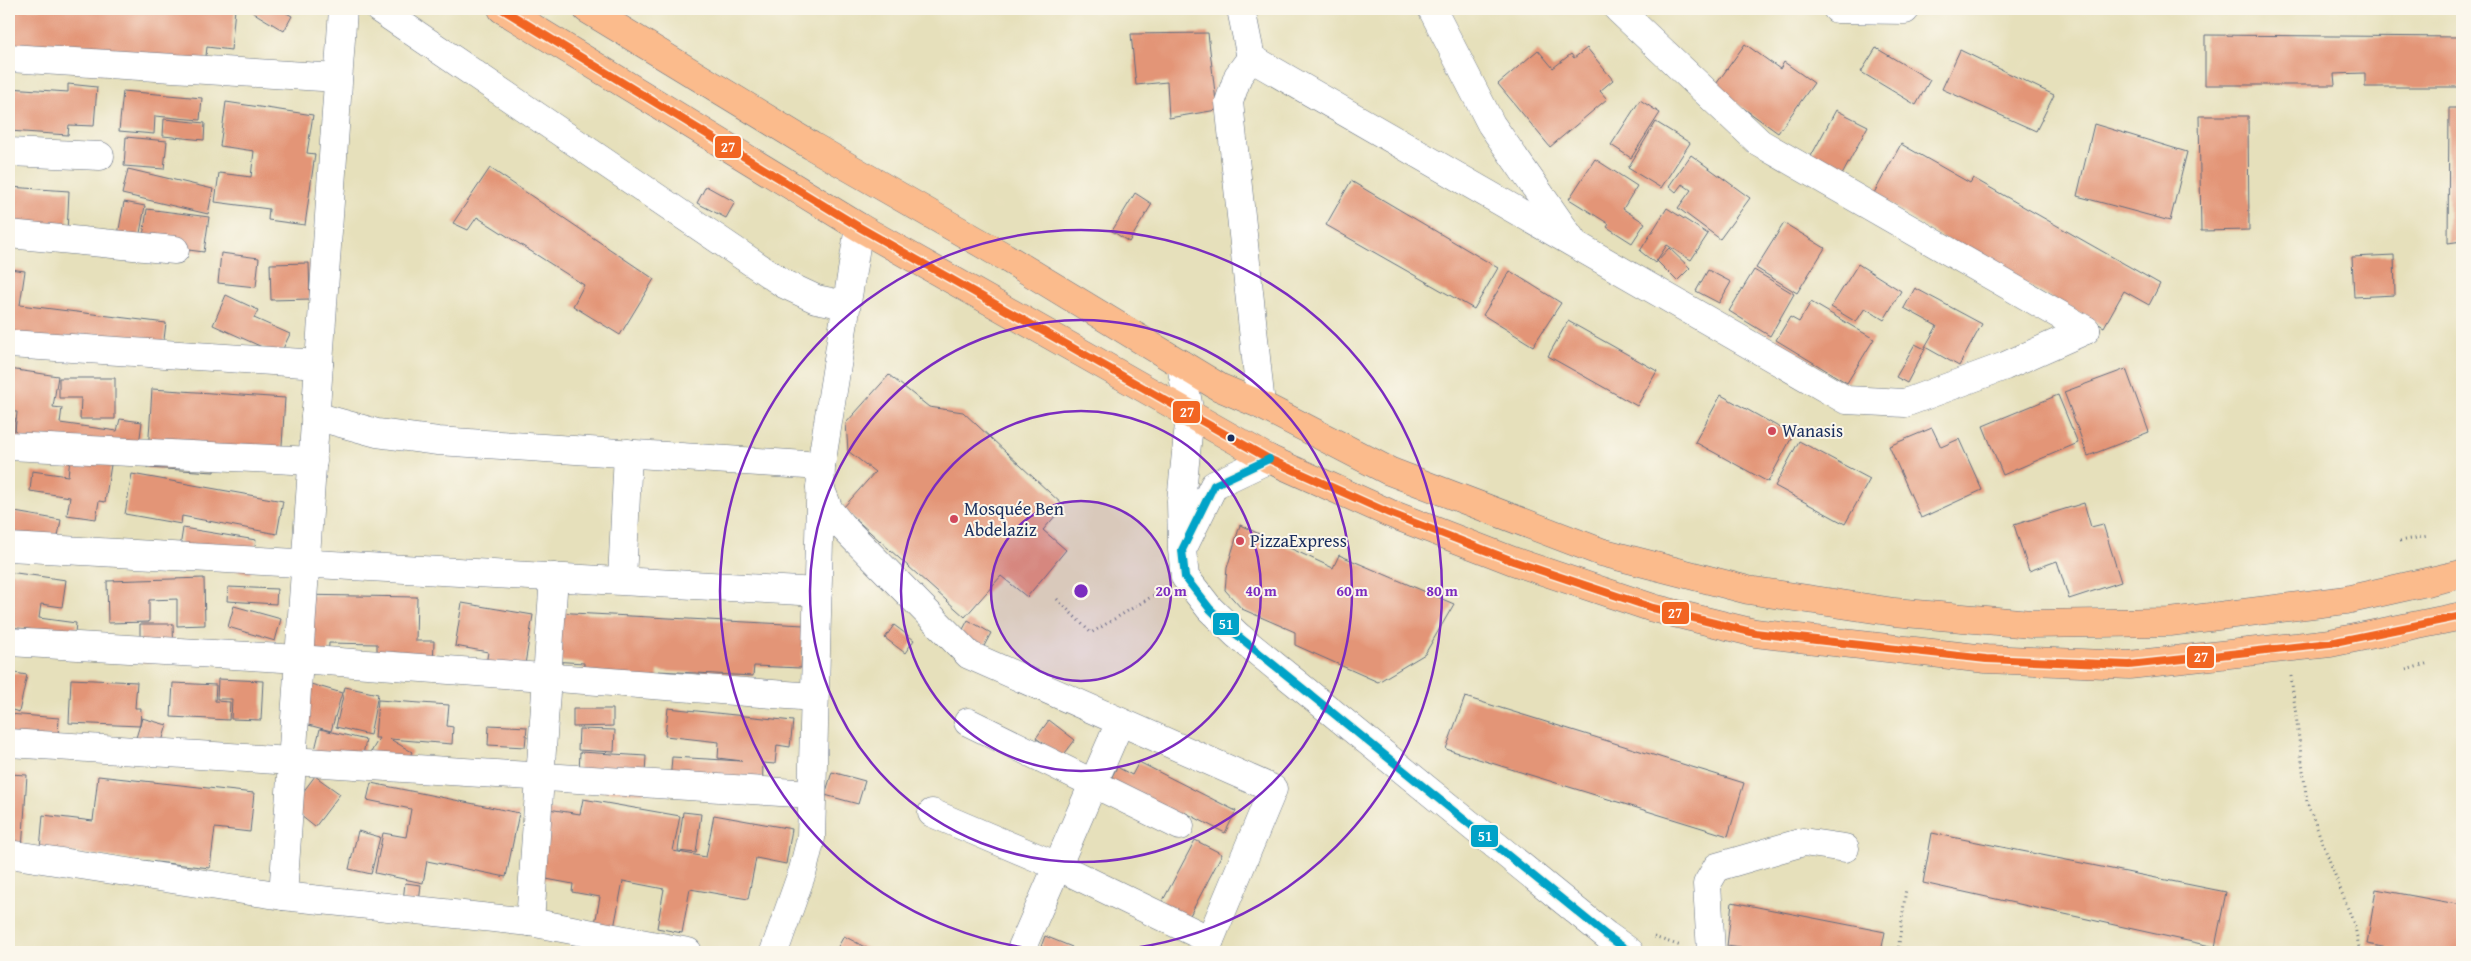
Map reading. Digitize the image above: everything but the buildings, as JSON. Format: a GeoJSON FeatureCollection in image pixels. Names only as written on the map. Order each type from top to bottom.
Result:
{"type":"FeatureCollection","features":[{"type":"Feature","properties":{"kind":"main road"},"geometry":{"type":"LineString","coordinates":[[502,9],[859,227],[985,296],[1269,459],[1389,513],[1513,562],[1654,608],[1755,632],[1986,659],[2130,665],[2330,644],[2462,616]]}},
{"type":"Feature","properties":{"kind":"main road"},"geometry":{"type":"LineString","coordinates":[[587,9],[812,146],[1014,262],[1219,387],[1261,405],[1388,471],[1601,552],[1748,590],[1894,612],[2031,624],[2170,622],[2346,600],[2462,574]]}},
{"type":"Feature","properties":{"kind":"street"},"geometry":{"type":"LineString","coordinates":[[284,896],[343,9]]}},
{"type":"Feature","properties":{"kind":"street"},"geometry":{"type":"LineString","coordinates":[[379,9],[784,284],[816,298],[846,304]]}},
{"type":"Feature","properties":{"kind":"street"},"geometry":{"type":"LineString","coordinates":[[1241,9],[1251,58],[1238,76],[1230,102],[1261,405]]}},
{"type":"Feature","properties":{"kind":"street"},"geometry":{"type":"LineString","coordinates":[[1432,9],[1491,124],[1577,247]]}},
{"type":"Feature","properties":{"kind":"street"},"geometry":{"type":"LineString","coordinates":[[1251,58],[1846,400],[1905,403],[2005,366],[2086,330],[1760,142],[1618,9]]}},
{"type":"Feature","properties":{"kind":"street"},"geometry":{"type":"LineString","coordinates":[[1837,9],[1905,10]]}},
{"type":"Feature","properties":{"kind":"street"},"geometry":{"type":"LineString","coordinates":[[9,58],[338,78]]}},
{"type":"Feature","properties":{"kind":"street"},"geometry":{"type":"LineString","coordinates":[[9,152],[100,156]]}},
{"type":"Feature","properties":{"kind":"street"},"geometry":{"type":"LineString","coordinates":[[774,952],[803,870],[811,838],[820,476],[859,227]]}},
{"type":"Feature","properties":{"kind":"street"},"geometry":{"type":"LineString","coordinates":[[9,234],[175,250]]}},
{"type":"Feature","properties":{"kind":"street"},"geometry":{"type":"LineString","coordinates":[[9,344],[319,364]]}},
{"type":"Feature","properties":{"kind":"street"},"geometry":{"type":"LineString","coordinates":[[1181,364],[1190,415],[1181,501],[1182,550],[1185,576],[1210,609],[1237,635],[1605,944],[1630,952]]}},
{"type":"Feature","properties":{"kind":"street"},"geometry":{"type":"LineString","coordinates":[[315,416],[377,433],[438,442],[628,453],[820,476]]}},
{"type":"Feature","properties":{"kind":"street"},"geometry":{"type":"LineString","coordinates":[[9,446],[312,461]]}},
{"type":"Feature","properties":{"kind":"street"},"geometry":{"type":"LineString","coordinates":[[622,580],[628,453]]}},
{"type":"Feature","properties":{"kind":"street"},"geometry":{"type":"LineString","coordinates":[[1182,550],[1214,485],[1269,459]]}},
{"type":"Feature","properties":{"kind":"street"},"geometry":{"type":"LineString","coordinates":[[820,476],[829,510],[841,525],[969,655],[1273,790],[1208,946],[1058,866],[932,813]]}},
{"type":"Feature","properties":{"kind":"street"},"geometry":{"type":"LineString","coordinates":[[9,547],[306,562],[818,592]]}},
{"type":"Feature","properties":{"kind":"street"},"geometry":{"type":"LineString","coordinates":[[530,922],[554,577]]}},
{"type":"Feature","properties":{"kind":"street"},"geometry":{"type":"LineString","coordinates":[[9,642],[299,659],[814,697]]}},
{"type":"Feature","properties":{"kind":"street"},"geometry":{"type":"LineString","coordinates":[[968,722],[1180,826]]}},
{"type":"Feature","properties":{"kind":"street"},"geometry":{"type":"LineString","coordinates":[[1020,952],[1120,722]]}},
{"type":"Feature","properties":{"kind":"street"},"geometry":{"type":"LineString","coordinates":[[9,743],[812,794]]}},
{"type":"Feature","properties":{"kind":"street"},"geometry":{"type":"LineString","coordinates":[[1711,952],[1707,884],[1717,867],[1803,842],[1845,848]]}},
{"type":"Feature","properties":{"kind":"street"},"geometry":{"type":"LineString","coordinates":[[9,854],[284,896],[530,922],[688,952]]}},
{"type":"Feature","properties":{"kind":"path"},"geometry":{"type":"LineString","coordinates":[[2400,541],[2428,536]]}},
{"type":"Feature","properties":{"kind":"path"},"geometry":{"type":"LineString","coordinates":[[1057,599],[1091,633],[1185,576]]}},
{"type":"Feature","properties":{"kind":"path"},"geometry":{"type":"LineString","coordinates":[[2288,648],[2307,802],[2355,927],[2360,952]]}},
{"type":"Feature","properties":{"kind":"path"},"geometry":{"type":"LineString","coordinates":[[2406,670],[2429,664]]}},
{"type":"Feature","properties":{"kind":"path"},"geometry":{"type":"LineString","coordinates":[[1898,952],[1906,888]]}},
{"type":"Feature","properties":{"kind":"transit line","name":"27"},"geometry":{"type":"LineString","coordinates":[[502,9],[859,227],[1269,459],[1389,513],[1513,561],[1653,608],[1755,633],[1986,659],[2129,665],[2330,643],[2462,616]]}},
{"type":"Feature","properties":{"kind":"transit line","name":"51"},"geometry":{"type":"LineString","coordinates":[[1269,459],[1214,485],[1182,550],[1185,577],[1210,609],[1237,635],[1606,935],[1630,952]]}},
{"type":"Feature","properties":{"kind":"place","name":"Wanasis"},"geometry":{"type":"Point","coordinates":[1772,431]}},
{"type":"Feature","properties":{"kind":"place","name":"Mosquée Ben Abdelaziz"},"geometry":{"type":"Point","coordinates":[954,519]}},
{"type":"Feature","properties":{"kind":"place","name":"PizzaExpress"},"geometry":{"type":"Point","coordinates":[1240,541]}}]}
